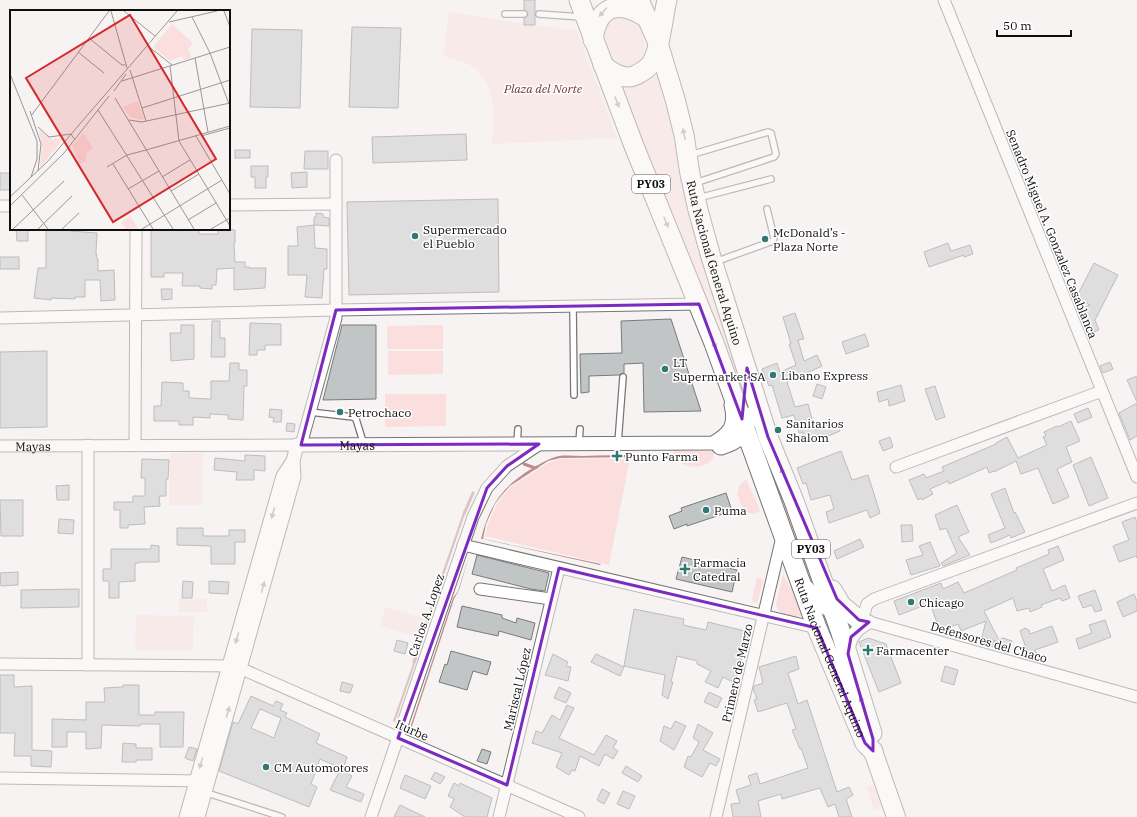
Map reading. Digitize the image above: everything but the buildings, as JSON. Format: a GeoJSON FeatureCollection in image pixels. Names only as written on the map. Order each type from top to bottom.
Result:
{"type":"FeatureCollection","features":[{"type":"Feature","properties":{"kind":"highway"},"geometry":{"type":"LineString","coordinates":[[602,65],[610,72],[620,76],[632,77],[643,72],[651,64],[656,54],[667,0]]}},
{"type":"Feature","properties":{"kind":"highway"},"geometry":{"type":"LineString","coordinates":[[593,40],[596,24],[605,8],[612,4],[632,2]]}},
{"type":"Feature","properties":{"kind":"highway","name":"Ruta Nacional General Aquino"},"geometry":{"type":"LineString","coordinates":[[632,2],[648,19],[658,43],[677,106],[694,191],[713,262],[768,437],[794,501],[848,654],[873,739],[873,751],[896,817]]}},
{"type":"Feature","properties":{"kind":"highway","name":"Ruta Nacional General Aquino"},"geometry":{"type":"LineString","coordinates":[[582,9],[602,65],[699,304],[817,628],[865,743],[873,751]]}},
{"type":"Feature","properties":{"kind":"highway"},"geometry":{"type":"LineString","coordinates":[[717,444],[736,438],[745,427],[748,408],[748,396],[745,380],[747,368]]}},
{"type":"Feature","properties":{"kind":"highway"},"geometry":{"type":"LineString","coordinates":[[717,444],[732,449],[742,456],[750,466],[758,485],[769,497]]}},
{"type":"Feature","properties":{"kind":"highway"},"geometry":{"type":"LineString","coordinates":[[794,501],[806,523],[830,586],[837,599],[841,605],[863,621]]}},
{"type":"Feature","properties":{"kind":"street","name":"Senadro Miguel A. Gonzalez Casablanca"},"geometry":{"type":"LineString","coordinates":[[944,0],[1137,477]]}},
{"type":"Feature","properties":{"kind":"street"},"geometry":{"type":"LineString","coordinates":[[186,817],[201,785],[234,667],[294,477],[293,461],[310,412],[336,318],[336,160]]}},
{"type":"Feature","properties":{"kind":"street"},"geometry":{"type":"LineString","coordinates":[[230,205],[336,204]]}},
{"type":"Feature","properties":{"kind":"street"},"geometry":{"type":"LineString","coordinates":[[135,445],[136,230]]}},
{"type":"Feature","properties":{"kind":"street"},"geometry":{"type":"LineString","coordinates":[[0,318],[136,314],[699,304]]}},
{"type":"Feature","properties":{"kind":"street"},"geometry":{"type":"LineString","coordinates":[[717,444],[731,428],[733,421],[728,393],[730,386]]}},
{"type":"Feature","properties":{"kind":"street"},"geometry":{"type":"LineString","coordinates":[[896,467],[1102,391]]}},
{"type":"Feature","properties":{"kind":"street","name":"Mayas"},"geometry":{"type":"LineString","coordinates":[[0,446],[579,443],[717,444]]}},
{"type":"Feature","properties":{"kind":"street","name":"Carlos A. Lopez"},"geometry":{"type":"LineString","coordinates":[[370,817],[473,517],[487,488],[507,466],[540,444]]}},
{"type":"Feature","properties":{"kind":"street"},"geometry":{"type":"LineString","coordinates":[[88,446],[88,665]]}},
{"type":"Feature","properties":{"kind":"street"},"geometry":{"type":"LineString","coordinates":[[769,497],[781,515],[808,589],[821,605],[834,614]]}},
{"type":"Feature","properties":{"kind":"street"},"geometry":{"type":"LineString","coordinates":[[848,654],[848,645],[851,637],[863,621],[867,604],[874,599],[1137,502]]}},
{"type":"Feature","properties":{"kind":"street","name":"Primero de Marzo"},"geometry":{"type":"LineString","coordinates":[[716,817],[783,535]]}},
{"type":"Feature","properties":{"kind":"street"},"geometry":{"type":"LineString","coordinates":[[463,545],[817,628]]}},
{"type":"Feature","properties":{"kind":"street","name":"Mariscal López"},"geometry":{"type":"LineString","coordinates":[[499,817],[559,568]]}},
{"type":"Feature","properties":{"kind":"street"},"geometry":{"type":"LineString","coordinates":[[480,589],[551,599]]}},
{"type":"Feature","properties":{"kind":"street","name":"Defensores del Chaco"},"geometry":{"type":"LineString","coordinates":[[834,614],[1137,697]]}},
{"type":"Feature","properties":{"kind":"street"},"geometry":{"type":"LineString","coordinates":[[0,664],[234,667]]}},
{"type":"Feature","properties":{"kind":"street","name":"Iturbe"},"geometry":{"type":"LineString","coordinates":[[234,667],[579,817]]}},
{"type":"Feature","properties":{"kind":"street"},"geometry":{"type":"LineString","coordinates":[[0,778],[201,785]]}},
{"type":"Feature","properties":{"kind":"street"},"geometry":{"type":"LineString","coordinates":[[198,817],[201,785]]}},
{"type":"Feature","properties":{"kind":"lane"},"geometry":{"type":"LineString","coordinates":[[539,14],[582,9]]}},
{"type":"Feature","properties":{"kind":"lane"},"geometry":{"type":"LineString","coordinates":[[505,14],[524,14]]}},
{"type":"Feature","properties":{"kind":"lane"},"geometry":{"type":"LineString","coordinates":[[688,156],[768,132],[771,134],[776,154],[774,157],[694,191]]}},
{"type":"Feature","properties":{"kind":"lane"},"geometry":{"type":"LineString","coordinates":[[694,191],[771,179]]}},
{"type":"Feature","properties":{"kind":"lane"},"geometry":{"type":"LineString","coordinates":[[713,262],[773,241],[774,238],[767,209]]}},
{"type":"Feature","properties":{"kind":"lane"},"geometry":{"type":"LineString","coordinates":[[573,306],[574,396]]}},
{"type":"Feature","properties":{"kind":"lane"},"geometry":{"type":"LineString","coordinates":[[618,443],[623,377]]}},
{"type":"Feature","properties":{"kind":"lane"},"geometry":{"type":"LineString","coordinates":[[310,412],[353,417],[356,420],[364,445]]}},
{"type":"Feature","properties":{"kind":"lane"},"geometry":{"type":"LineString","coordinates":[[517,444],[518,429]]}},
{"type":"Feature","properties":{"kind":"lane"},"geometry":{"type":"LineString","coordinates":[[579,443],[580,429]]}},
{"type":"Feature","properties":{"kind":"lane"},"geometry":{"type":"LineString","coordinates":[[201,785],[282,817]]}},
{"type":"Feature","properties":{"kind":"highlighted area"},"geometry":{"type":"Polygon","coordinates":[[[699,304],[742,419],[747,368],[768,437],[837,599],[859,620],[869,622],[851,637],[848,654],[873,739],[873,751],[865,743],[817,628],[559,568],[507,785],[398,738],[487,488],[507,466],[539,444],[301,445],[336,310],[699,304]]]}},
{"type":"Feature","properties":{"kind":"green space"},"geometry":{"type":"Polygon","coordinates":[[[612,11],[638,23],[644,39],[645,50],[641,60],[633,66],[623,67],[618,65],[612,58],[609,51],[603,32],[612,11]]]}},
{"type":"Feature","properties":{"kind":"green space","name":"Plaza del Norte"},"geometry":{"type":"Polygon","coordinates":[[[449,12],[566,30],[577,30],[617,138],[492,144],[492,100],[486,81],[479,72],[470,65],[443,56],[449,12]]]}},
{"type":"Feature","properties":{"kind":"green space"},"geometry":{"type":"Polygon","coordinates":[[[658,71],[669,113],[684,187],[744,398],[744,403],[620,83],[658,71]]]}},
{"type":"Feature","properties":{"kind":"green space"},"geometry":{"type":"Polygon","coordinates":[[[443,325],[443,349],[387,349],[387,326],[443,325]]]}},
{"type":"Feature","properties":{"kind":"green space"},"geometry":{"type":"Polygon","coordinates":[[[388,351],[443,351],[443,374],[388,375],[388,351]]]}},
{"type":"Feature","properties":{"kind":"green space"},"geometry":{"type":"Polygon","coordinates":[[[385,394],[446,394],[446,426],[385,427],[385,394]]]}},
{"type":"Feature","properties":{"kind":"green space"},"geometry":{"type":"Polygon","coordinates":[[[753,404],[824,602],[814,590],[751,430],[753,404]]]}},
{"type":"Feature","properties":{"kind":"green space"},"geometry":{"type":"Polygon","coordinates":[[[674,451],[714,452],[713,458],[709,463],[693,467],[680,462],[673,454],[674,451]]]}},
{"type":"Feature","properties":{"kind":"green space"},"geometry":{"type":"Polygon","coordinates":[[[170,453],[203,453],[203,505],[169,505],[170,453]]]}},
{"type":"Feature","properties":{"kind":"green space"},"geometry":{"type":"Polygon","coordinates":[[[630,458],[609,565],[485,536],[488,524],[502,497],[511,487],[548,463],[560,459],[630,458]]]}},
{"type":"Feature","properties":{"kind":"green space"},"geometry":{"type":"Polygon","coordinates":[[[746,479],[760,510],[754,514],[750,514],[744,510],[737,493],[740,485],[746,479]]]}},
{"type":"Feature","properties":{"kind":"green space"},"geometry":{"type":"Polygon","coordinates":[[[783,575],[790,587],[795,587],[803,615],[795,617],[786,615],[777,608],[776,604],[783,575]]]}},
{"type":"Feature","properties":{"kind":"green space"},"geometry":{"type":"Polygon","coordinates":[[[757,577],[763,580],[763,582],[757,603],[753,602],[752,600],[757,577]]]}},
{"type":"Feature","properties":{"kind":"green space"},"geometry":{"type":"Polygon","coordinates":[[[179,599],[207,599],[207,612],[179,612],[179,599]]]}},
{"type":"Feature","properties":{"kind":"green space"},"geometry":{"type":"Polygon","coordinates":[[[385,607],[424,618],[418,637],[380,626],[385,607]]]}},
{"type":"Feature","properties":{"kind":"green space"},"geometry":{"type":"Polygon","coordinates":[[[136,615],[194,616],[193,651],[135,650],[136,615]]]}},
{"type":"Feature","properties":{"kind":"green space"},"geometry":{"type":"Polygon","coordinates":[[[872,785],[877,791],[881,800],[881,806],[877,810],[873,809],[867,788],[868,786],[872,785]]]}},
{"type":"Feature","properties":{"kind":"shaded area"},"geometry":{"type":"Polygon","coordinates":[[[638,455],[638,457],[560,458],[548,461],[510,486],[501,496],[495,504],[486,524],[483,539],[481,539],[488,517],[498,498],[512,483],[541,463],[559,456],[638,455]]]}},
{"type":"Feature","properties":{"kind":"shaded area"},"geometry":{"type":"Polygon","coordinates":[[[464,510],[466,511],[429,618],[427,617],[464,510]]]}},
{"type":"Feature","properties":{"kind":"shaded area"},"geometry":{"type":"Polygon","coordinates":[[[484,539],[601,564],[600,565],[484,539]]]}},
{"type":"Feature","properties":{"kind":"shaded area"},"geometry":{"type":"Polygon","coordinates":[[[470,553],[459,590],[454,599],[410,732],[409,731],[453,598],[458,591],[470,553]]]}},
{"type":"Feature","properties":{"kind":"shaded area"},"geometry":{"type":"Polygon","coordinates":[[[415,658],[417,658],[395,722],[393,721],[415,658]]]}},
{"type":"Feature","properties":{"kind":"waterway"},"geometry":{"type":"LineString","coordinates":[[524,464],[535,468],[537,467]]}},
{"type":"Feature","properties":{"kind":"waterway"},"geometry":{"type":"LineString","coordinates":[[464,514],[473,493]]}},
{"type":"Feature","properties":{"kind":"waterway"},"geometry":{"type":"LineString","coordinates":[[414,662],[430,614]]}},
{"type":"Feature","properties":{"kind":"place","name":"Supermercado el Pueblo"},"geometry":{"type":"Point","coordinates":[415,236]}},
{"type":"Feature","properties":{"kind":"place","name":"McDonald’s - Plaza Norte"},"geometry":{"type":"Point","coordinates":[765,239]}},
{"type":"Feature","properties":{"kind":"place","name":"LT Supermarket SA"},"geometry":{"type":"Point","coordinates":[665,369]}},
{"type":"Feature","properties":{"kind":"place","name":"Libano Express"},"geometry":{"type":"Point","coordinates":[773,375]}},
{"type":"Feature","properties":{"kind":"place","name":"Petrochaco"},"geometry":{"type":"Point","coordinates":[340,412]}},
{"type":"Feature","properties":{"kind":"place","name":"Sanitarios Shalom"},"geometry":{"type":"Point","coordinates":[778,430]}},
{"type":"Feature","properties":{"kind":"place","name":"Punto Farma"},"geometry":{"type":"Point","coordinates":[617,456]}},
{"type":"Feature","properties":{"kind":"place","name":"Puma"},"geometry":{"type":"Point","coordinates":[706,510]}},
{"type":"Feature","properties":{"kind":"place","name":"Farmacia Catedral"},"geometry":{"type":"Point","coordinates":[685,569]}},
{"type":"Feature","properties":{"kind":"place","name":"Chicago"},"geometry":{"type":"Point","coordinates":[911,602]}},
{"type":"Feature","properties":{"kind":"place","name":"Farmacenter"},"geometry":{"type":"Point","coordinates":[868,650]}},
{"type":"Feature","properties":{"kind":"place","name":"CM Automotores"},"geometry":{"type":"Point","coordinates":[266,767]}}]}
